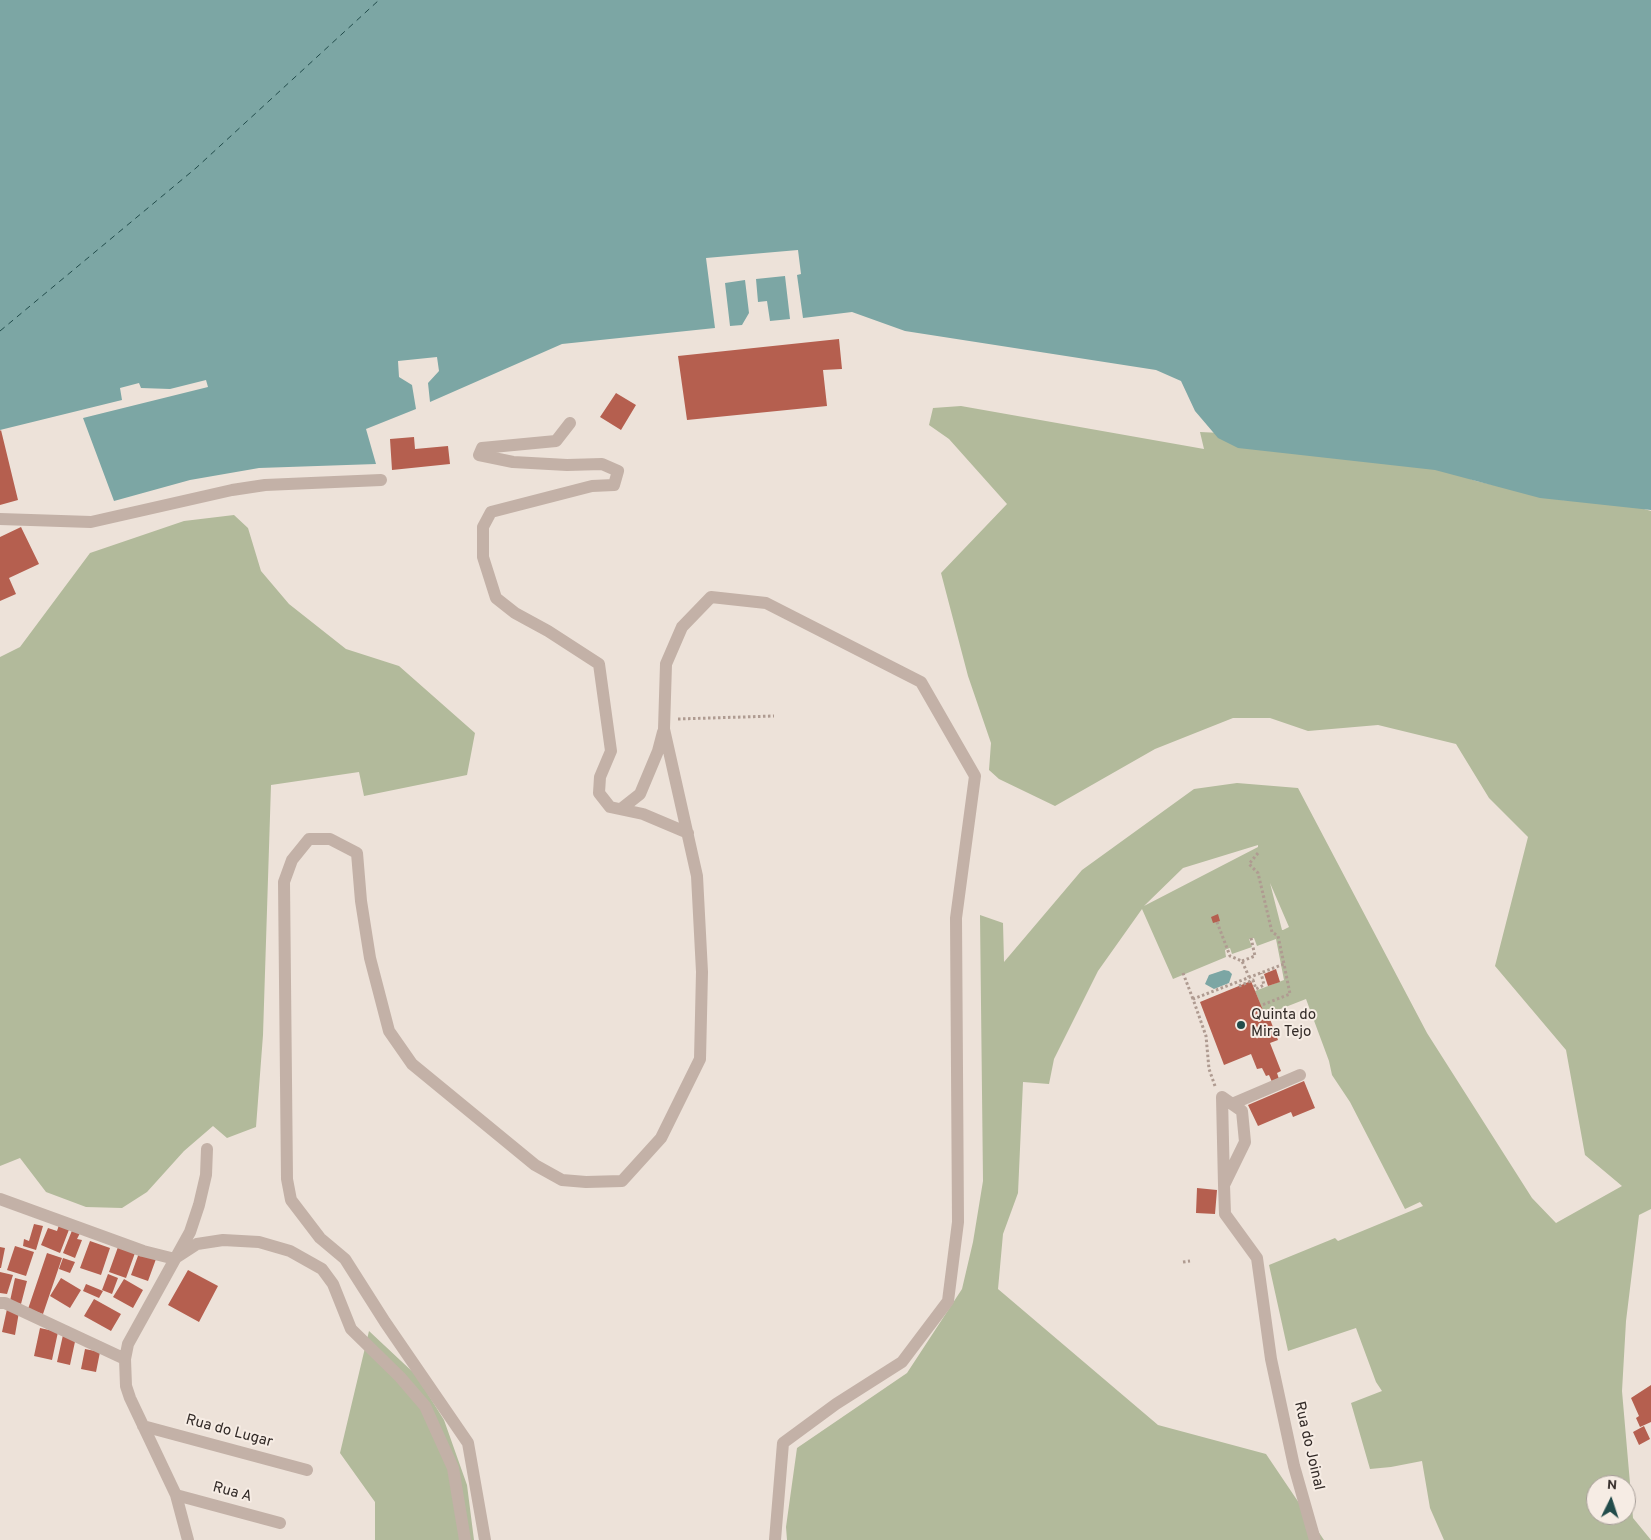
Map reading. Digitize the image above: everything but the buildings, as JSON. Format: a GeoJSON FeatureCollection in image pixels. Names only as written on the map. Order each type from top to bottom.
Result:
{"type":"FeatureCollection","features":[{"type":"Feature","properties":{"kind":"street"},"geometry":{"type":"LineString","coordinates":[[570,423],[556,440],[482,448],[478,455],[513,462],[567,465],[602,464],[618,471],[614,485],[592,486],[491,512],[483,527],[483,557],[496,598],[515,613],[548,631],[599,664],[611,751],[600,777],[599,793],[610,806],[643,814],[688,833]]}},
{"type":"Feature","properties":{"kind":"street"},"geometry":{"type":"LineString","coordinates":[[0,519],[91,522],[232,490],[274,485],[381,480]]}},
{"type":"Feature","properties":{"kind":"street"},"geometry":{"type":"LineString","coordinates":[[620,809],[640,794],[658,751],[664,729],[666,664],[682,627],[711,596],[766,603],[921,682],[975,776],[956,918],[958,1222],[948,1301],[902,1362],[836,1404],[783,1443],[775,1540]]}},
{"type":"Feature","properties":{"kind":"street"},"geometry":{"type":"LineString","coordinates":[[485,1540],[468,1443],[385,1322],[345,1259],[320,1238],[291,1200],[287,1179],[284,882],[292,860],[309,839],[330,839],[357,853],[361,900],[370,958],[389,1031],[412,1064],[535,1165],[562,1180],[586,1182],[622,1181],[661,1138],[700,1059],[702,972],[697,876],[664,729]]}},
{"type":"Feature","properties":{"kind":"street"},"geometry":{"type":"LineString","coordinates":[[1232,1104],[1300,1075]]}},
{"type":"Feature","properties":{"kind":"street","name":"Rua do Joinal"},"geometry":{"type":"LineString","coordinates":[[1232,1104],[1222,1097],[1225,1214],[1257,1258],[1271,1359],[1294,1466],[1315,1540]]}},
{"type":"Feature","properties":{"kind":"street"},"geometry":{"type":"LineString","coordinates":[[1224,1185],[1245,1142],[1242,1111],[1232,1104]]}},
{"type":"Feature","properties":{"kind":"street"},"geometry":{"type":"LineString","coordinates":[[188,1540],[176,1495],[126,1386],[124,1360],[128,1344],[190,1232],[206,1175],[207,1149]]}},
{"type":"Feature","properties":{"kind":"street"},"geometry":{"type":"LineString","coordinates":[[0,1199],[143,1251],[176,1258],[198,1244],[223,1240],[259,1242],[290,1251],[322,1270],[333,1284],[351,1329],[400,1377],[425,1406],[454,1468],[466,1540]]}},
{"type":"Feature","properties":{"kind":"street"},"geometry":{"type":"LineString","coordinates":[[0,1303],[4,1303],[124,1360]]}},
{"type":"Feature","properties":{"kind":"street","name":"Rua do Lugar"},"geometry":{"type":"LineString","coordinates":[[143,1426],[307,1470]]}},
{"type":"Feature","properties":{"kind":"street","name":"Rua A"},"geometry":{"type":"LineString","coordinates":[[176,1495],[280,1523]]}},
{"type":"Feature","properties":{"kind":"path"},"geometry":{"type":"LineString","coordinates":[[674,719],[774,716]]}},
{"type":"Feature","properties":{"kind":"path"},"geometry":{"type":"LineString","coordinates":[[1258,853],[1249,864],[1258,873],[1272,932],[1278,936],[1290,994],[1262,1005]]}},
{"type":"Feature","properties":{"kind":"path"},"geometry":{"type":"LineString","coordinates":[[1217,922],[1230,956],[1242,961],[1255,956],[1251,938]]}},
{"type":"Feature","properties":{"kind":"path"},"geometry":{"type":"LineString","coordinates":[[1242,961],[1248,977]]}},
{"type":"Feature","properties":{"kind":"path"},"geometry":{"type":"LineString","coordinates":[[1193,999],[1284,964]]}},
{"type":"Feature","properties":{"kind":"path"},"geometry":{"type":"LineString","coordinates":[[1183,973],[1206,1036],[1209,1069],[1217,1092]]}},
{"type":"Feature","properties":{"kind":"path"},"geometry":{"type":"LineString","coordinates":[[1239,986],[1252,980],[1256,988],[1264,985],[1261,973]]}},
{"type":"Feature","properties":{"kind":"path"},"geometry":{"type":"LineString","coordinates":[[1183,1262],[1190,1262]]}},
{"type":"Feature","properties":{"kind":"green space"},"geometry":{"type":"Polygon","coordinates":[[[961,406],[1204,449],[1200,432],[1264,435],[1449,471],[1476,481],[1561,500],[1620,502],[1651,511],[1651,1209],[1639,1215],[1626,1321],[1622,1391],[1629,1475],[1586,1475],[1586,1525],[1636,1525],[1636,1522],[1651,1540],[1444,1540],[1430,1508],[1422,1461],[1370,1469],[1351,1403],[1382,1391],[1376,1382],[1356,1328],[1288,1351],[1269,1265],[1335,1238],[1338,1241],[1423,1206],[1420,1202],[1405,1209],[1350,1102],[1332,1075],[1329,1061],[1306,999],[1265,1015],[1255,991],[1284,980],[1276,939],[1257,946],[1254,938],[1249,939],[1252,947],[1232,954],[1230,948],[1227,949],[1225,950],[1226,957],[1173,979],[1142,909],[1098,971],[1054,1059],[1049,1084],[1023,1082],[1018,1193],[1003,1234],[998,1289],[1158,1425],[1266,1454],[1324,1540],[787,1540],[786,1527],[797,1448],[907,1373],[962,1289],[973,1242],[983,1181],[980,915],[1003,923],[1004,962],[1082,870],[1194,789],[1237,783],[1298,788],[1427,1033],[1532,1198],[1556,1223],[1622,1186],[1585,1155],[1566,1050],[1495,966],[1528,837],[1489,798],[1456,744],[1378,725],[1308,731],[1270,718],[1233,718],[1155,749],[1055,806],[999,779],[989,770],[991,743],[968,676],[941,573],[1007,504],[949,439],[929,425],[933,408],[961,406]],[[1258,845],[1183,868],[1144,906],[1258,847],[1258,845]],[[1270,883],[1282,930],[1283,930],[1289,927],[1270,883]]]}},
{"type":"Feature","properties":{"kind":"green space"},"geometry":{"type":"Polygon","coordinates":[[[234,515],[248,528],[261,571],[289,604],[346,649],[399,666],[475,733],[467,775],[364,796],[359,772],[271,785],[263,1035],[256,1127],[227,1138],[213,1126],[184,1151],[147,1192],[122,1208],[86,1207],[46,1192],[20,1158],[0,1166],[0,657],[20,647],[90,553],[184,521],[234,515]]]}},
{"type":"Feature","properties":{"kind":"green space"},"geometry":{"type":"Polygon","coordinates":[[[369,1331],[416,1375],[444,1420],[467,1485],[474,1540],[375,1540],[375,1502],[340,1453],[369,1331]]]}},
{"type":"Feature","properties":{"kind":"water"},"geometry":{"type":"Polygon","coordinates":[[[0,0],[1651,0],[1651,510],[1540,498],[1435,470],[1238,448],[1218,438],[1195,411],[1181,381],[1156,370],[905,331],[852,312],[803,318],[797,275],[801,274],[798,250],[706,258],[715,328],[562,344],[430,402],[428,383],[439,371],[437,357],[398,361],[399,377],[412,385],[416,409],[366,429],[376,464],[259,468],[190,480],[114,501],[83,418],[208,387],[206,380],[170,389],[141,388],[139,383],[120,388],[122,400],[0,430],[0,0]]]}},
{"type":"Feature","properties":{"kind":"water"},"geometry":{"type":"Polygon","coordinates":[[[785,276],[790,319],[770,321],[767,301],[758,302],[756,279],[785,276]]]}},
{"type":"Feature","properties":{"kind":"water"},"geometry":{"type":"Polygon","coordinates":[[[745,280],[749,313],[742,325],[730,326],[725,283],[745,280]]]}},
{"type":"Feature","properties":{"kind":"water"},"geometry":{"type":"Polygon","coordinates":[[[1224,970],[1232,974],[1229,983],[1214,989],[1205,984],[1209,975],[1224,970]]]}},
{"type":"Feature","properties":{"kind":"ferry route"},"geometry":{"type":"LineString","coordinates":[[0,331],[196,168],[379,0]]}},
{"type":"Feature","properties":{"kind":"place","name":"Quinta do Mira Tejo"},"geometry":{"type":"Point","coordinates":[1241,1025]}}]}
